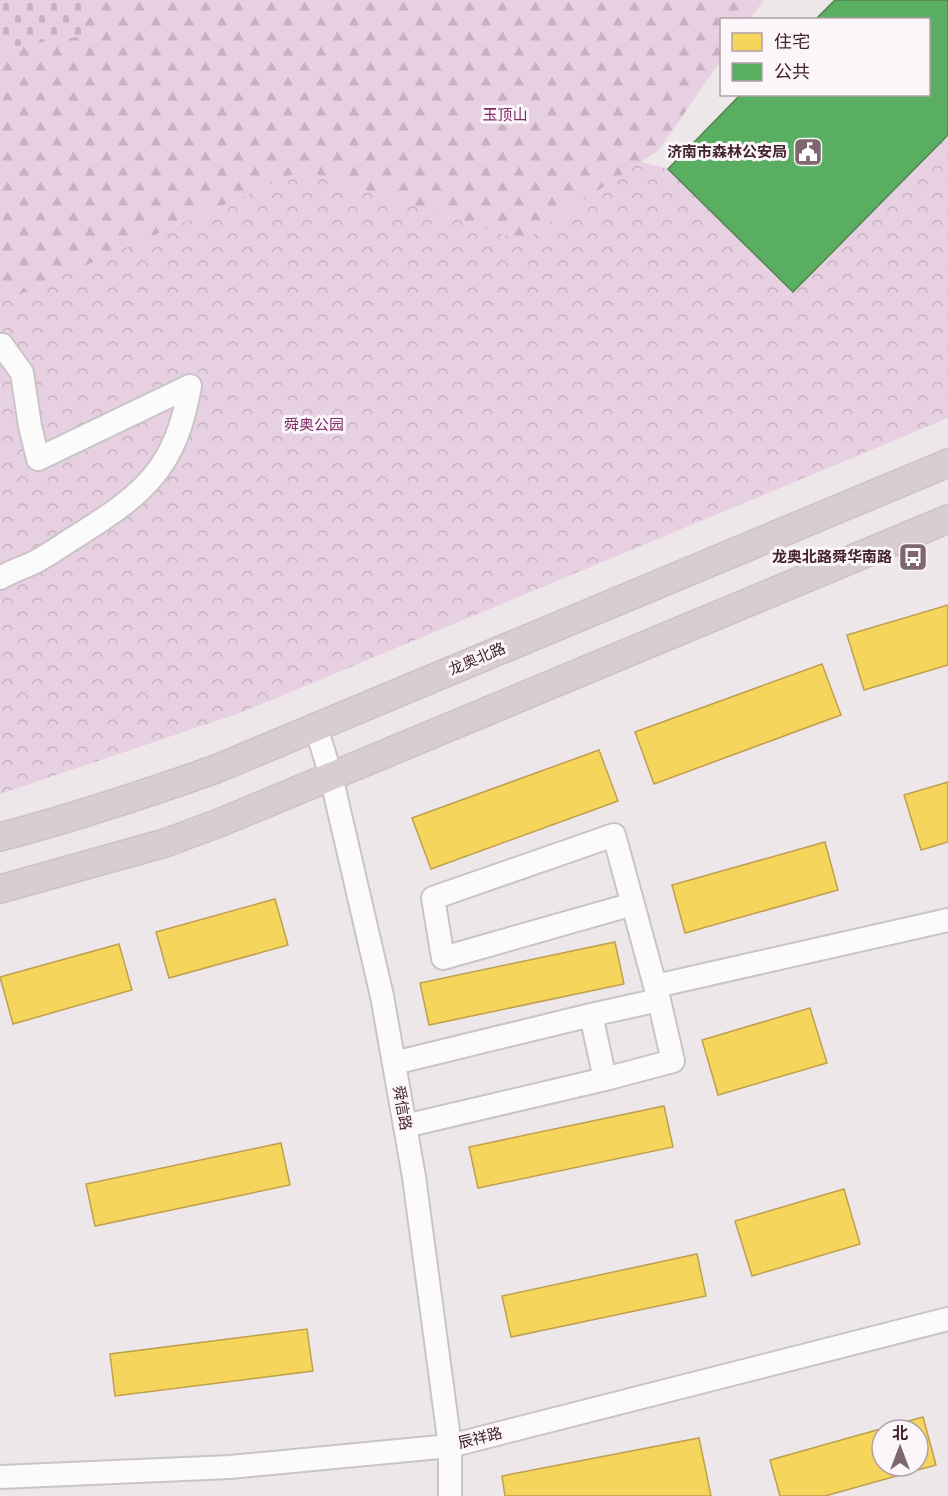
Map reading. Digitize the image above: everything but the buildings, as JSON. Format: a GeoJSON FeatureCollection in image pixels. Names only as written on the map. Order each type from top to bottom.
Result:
{"type":"FeatureCollection","features":[{"type":"Feature","properties":{"kind":"main road","name":"龙奥北路"},"geometry":{"type":"LineString","coordinates":[[0,837],[134,798],[216,769],[948,463]]}},
{"type":"Feature","properties":{"kind":"main road"},"geometry":{"type":"LineString","coordinates":[[0,889],[165,843],[219,823],[948,519]]}},
{"type":"Feature","properties":{"kind":"street"},"geometry":{"type":"LineString","coordinates":[[0,345],[22,373],[30,426],[38,459],[189,386],[176,440],[161,466],[142,490],[116,511],[35,562],[0,578]]}},
{"type":"Feature","properties":{"kind":"street","name":"舜信路"},"geometry":{"type":"LineString","coordinates":[[316,727],[331,776],[382,996],[414,1177],[450,1446],[450,1496]]}},
{"type":"Feature","properties":{"kind":"street"},"geometry":{"type":"LineString","coordinates":[[405,1126],[673,1061],[658,993],[614,835],[433,898],[444,958],[633,904]]}},
{"type":"Feature","properties":{"kind":"street"},"geometry":{"type":"LineString","coordinates":[[394,1063],[591,1015],[658,993],[948,920]]}},
{"type":"Feature","properties":{"kind":"street"},"geometry":{"type":"LineString","coordinates":[[591,1015],[605,1079]]}},
{"type":"Feature","properties":{"kind":"street","name":"辰祥路"},"geometry":{"type":"LineString","coordinates":[[0,1477],[230,1467],[450,1446],[948,1318]]}},
{"type":"Feature","properties":{"kind":"green space"},"geometry":{"type":"Polygon","coordinates":[[[0,0],[88,0],[83,36],[4,48],[0,51],[0,0]]]}},
{"type":"Feature","properties":{"kind":"green space","name":"玉顶山"},"geometry":{"type":"Polygon","coordinates":[[[88,0],[764,0],[751,18],[720,18],[720,61],[659,150],[523,241],[303,170],[0,303],[0,51],[4,48],[83,36],[88,0]]]}},
{"type":"Feature","properties":{"kind":"green space","name":"舜奥公园"},"geometry":{"type":"Polygon","coordinates":[[[948,135],[948,418],[240,713],[0,794],[0,303],[303,170],[523,241],[641,162],[668,169],[793,291],[948,135]]]}},
{"type":"Feature","properties":{"kind":"place","name":"济南市森林公安局"},"geometry":{"type":"Point","coordinates":[808,152]}},
{"type":"Feature","properties":{"kind":"place","name":"龙奥北路舜华南路"},"geometry":{"type":"Point","coordinates":[913,557]}}]}
